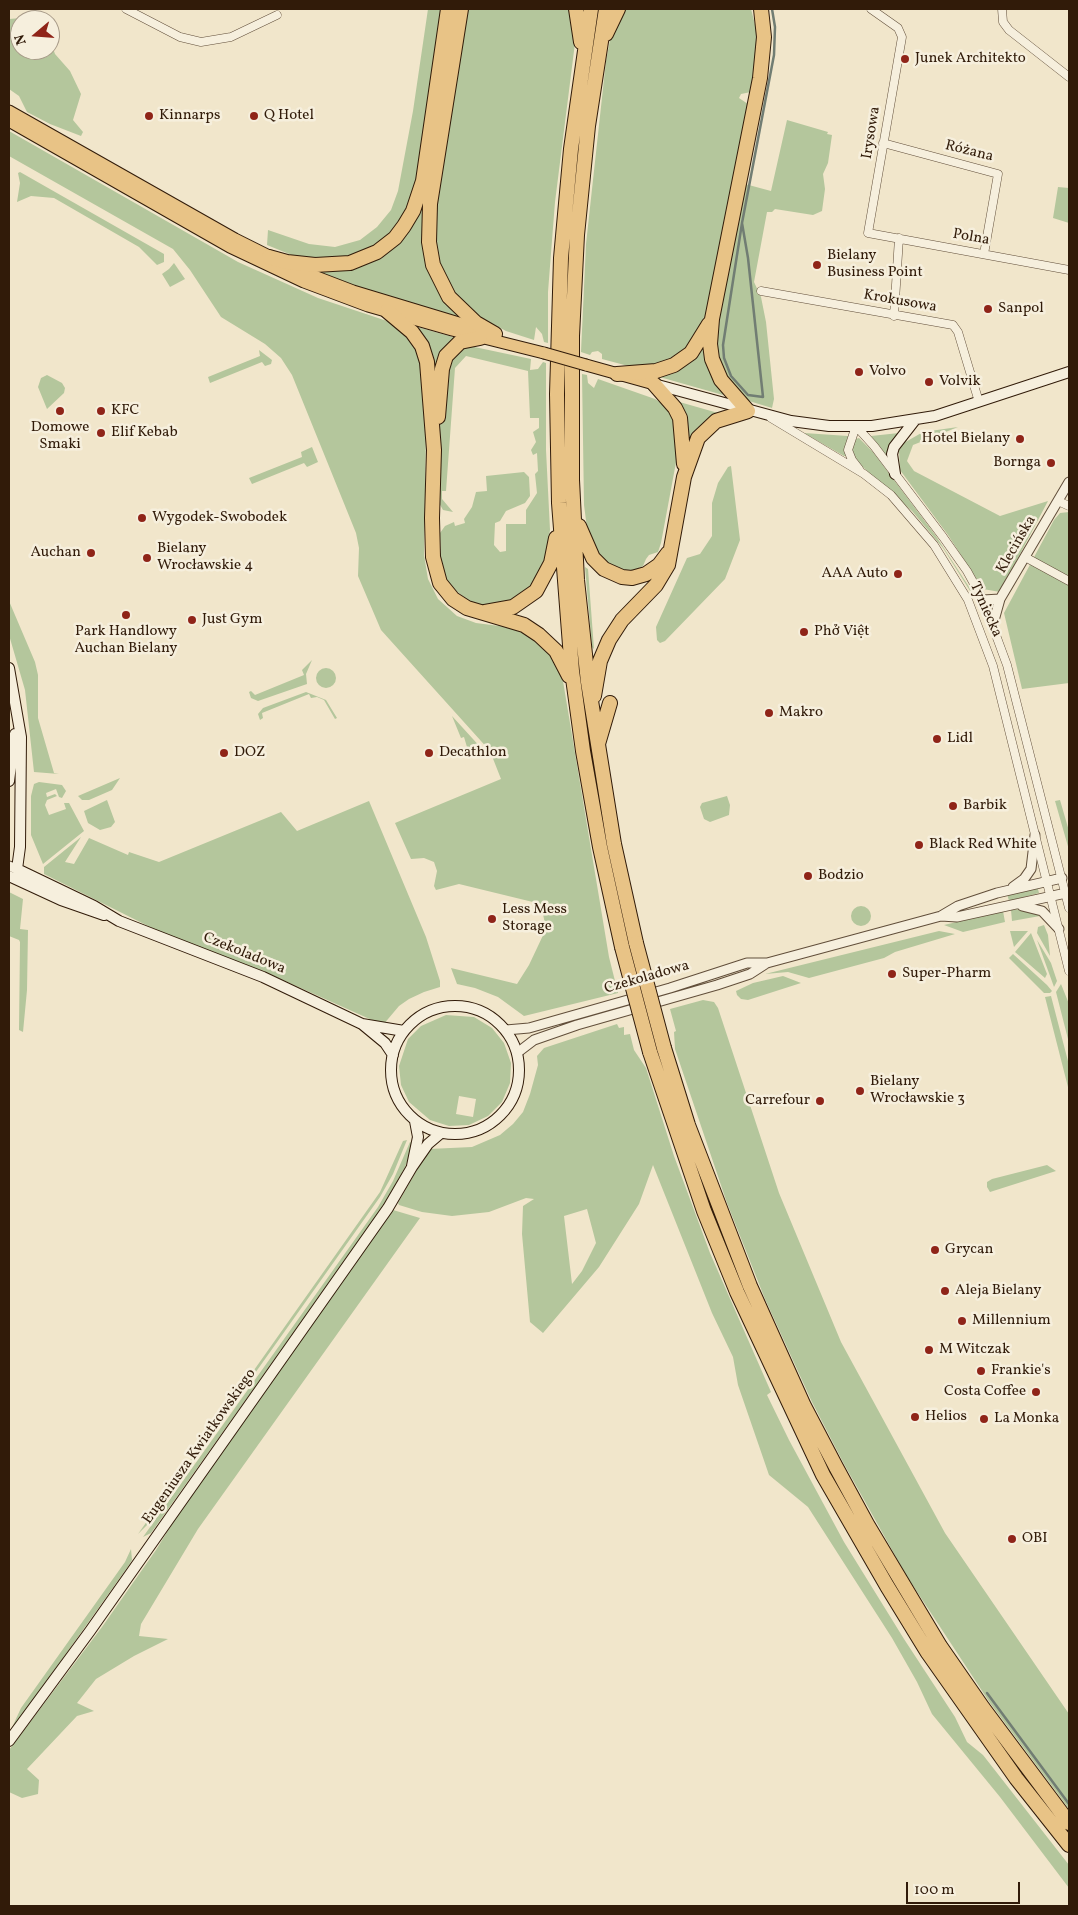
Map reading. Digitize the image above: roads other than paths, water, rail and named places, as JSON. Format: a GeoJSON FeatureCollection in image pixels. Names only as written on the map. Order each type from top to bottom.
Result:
{"type":"FeatureCollection","features":[{"type":"Feature","properties":{"kind":"highway"},"geometry":{"type":"LineString","coordinates":[[269,257],[287,262],[315,265],[350,264],[377,252],[394,238],[404,226],[415,206],[423,181],[448,9]]}},
{"type":"Feature","properties":{"kind":"highway"},"geometry":{"type":"LineString","coordinates":[[461,9],[430,204],[429,242],[436,272],[449,297],[476,323],[496,334]]}},
{"type":"Feature","properties":{"kind":"highway"},"geometry":{"type":"LineString","coordinates":[[576,9],[582,63]]}},
{"type":"Feature","properties":{"kind":"highway"},"geometry":{"type":"LineString","coordinates":[[591,9],[570,155],[560,284],[557,394],[559,507],[574,688],[590,795],[629,945],[688,1125],[718,1206],[757,1303],[804,1406],[867,1524],[940,1646],[988,1716],[1069,1823]]}},
{"type":"Feature","properties":{"kind":"highway"},"geometry":{"type":"LineString","coordinates":[[606,9],[584,160],[575,268],[571,384],[573,494],[578,587],[594,729],[629,945],[650,1052],[704,1212],[736,1292],[823,1475],[886,1586],[928,1653],[1010,1770],[1069,1845]]}},
{"type":"Feature","properties":{"kind":"highway"},"geometry":{"type":"LineString","coordinates":[[598,58],[618,9]]}},
{"type":"Feature","properties":{"kind":"highway"},"geometry":{"type":"LineString","coordinates":[[756,9],[763,30]]}},
{"type":"Feature","properties":{"kind":"highway"},"geometry":{"type":"LineString","coordinates":[[594,729],[595,690],[604,651],[620,623],[651,591],[664,573],[670,559],[684,477],[692,451],[704,429],[719,419],[748,411],[725,387],[714,366],[710,344],[712,319],[759,83],[763,30],[761,9]]}},
{"type":"Feature","properties":{"kind":"highway"},"geometry":{"type":"LineString","coordinates":[[387,311],[412,332],[425,356],[434,450]]}},
{"type":"Feature","properties":{"kind":"highway"},"geometry":{"type":"LineString","coordinates":[[617,374],[656,371],[680,362],[696,347],[712,319]]}},
{"type":"Feature","properties":{"kind":"highway"},"geometry":{"type":"LineString","coordinates":[[480,338],[460,342],[446,356],[442,369],[434,450],[432,522],[435,569],[440,583],[453,598],[467,608],[524,625],[548,642],[562,661],[574,688]]}},
{"type":"Feature","properties":{"kind":"highway"},"geometry":{"type":"LineString","coordinates":[[654,384],[675,408],[680,418],[684,477]]}},
{"type":"Feature","properties":{"kind":"highway"},"geometry":{"type":"LineString","coordinates":[[573,494],[579,526],[589,552],[599,565],[612,574],[628,578],[646,574],[659,565],[673,541]]}},
{"type":"Feature","properties":{"kind":"highway"},"geometry":{"type":"LineString","coordinates":[[483,612],[512,607],[536,590],[550,563],[559,507]]}},
{"type":"Feature","properties":{"kind":"highway"},"geometry":{"type":"LineString","coordinates":[[597,750],[610,702]]}},
{"type":"Feature","properties":{"kind":"main road"},"geometry":{"type":"LineString","coordinates":[[9,111],[269,257],[352,291],[496,334],[544,353],[769,417],[819,425],[856,426],[915,420],[979,402],[1069,372]]}},
{"type":"Feature","properties":{"kind":"main road"},"geometry":{"type":"LineString","coordinates":[[9,121],[254,259],[320,289],[480,338],[523,346]]}},
{"type":"Feature","properties":{"kind":"main road"},"geometry":{"type":"LineString","coordinates":[[895,474],[892,454],[894,447],[915,420]]}},
{"type":"Feature","properties":{"kind":"main road"},"geometry":{"type":"LineString","coordinates":[[9,668],[16,701],[21,762],[20,847],[11,871]]}},
{"type":"Feature","properties":{"kind":"main road"},"geometry":{"type":"LineString","coordinates":[[9,781],[18,719]]}},
{"type":"Feature","properties":{"kind":"main road","name":"Czekoladowa"},"geometry":{"type":"LineString","coordinates":[[11,871],[94,906],[112,917],[263,977],[362,1024],[385,1042],[393,1055]]}},
{"type":"Feature","properties":{"kind":"main road"},"geometry":{"type":"LineString","coordinates":[[450,1006],[468,1008],[484,1013],[506,1030],[517,1053],[519,1069],[517,1089],[500,1116],[488,1125],[473,1131],[452,1134],[441,1133],[415,1120],[405,1109],[394,1089],[391,1069],[393,1055],[404,1031],[422,1015],[450,1006]]}},
{"type":"Feature","properties":{"kind":"main road","name":"Czekoladowa"},"geometry":{"type":"LineString","coordinates":[[362,1024],[404,1031]]}},
{"type":"Feature","properties":{"kind":"main road","name":"Eugeniusza Kwiatkowskiego"},"geometry":{"type":"LineString","coordinates":[[412,1167],[418,1137],[415,1120]]}},
{"type":"Feature","properties":{"kind":"main road","name":"Eugeniusza Kwiatkowskiego"},"geometry":{"type":"LineString","coordinates":[[9,1742],[90,1631],[382,1216],[428,1144],[441,1133]]}},
{"type":"Feature","properties":{"kind":"street"},"geometry":{"type":"LineString","coordinates":[[126,9],[180,37],[201,42],[231,37],[277,15]]}},
{"type":"Feature","properties":{"kind":"street","name":"Irysowa"},"geometry":{"type":"LineString","coordinates":[[868,233],[902,37],[898,28],[871,9]]}},
{"type":"Feature","properties":{"kind":"street"},"geometry":{"type":"LineString","coordinates":[[1002,9],[1002,22],[1009,30],[1069,76]]}},
{"type":"Feature","properties":{"kind":"street","name":"Różana"},"geometry":{"type":"LineString","coordinates":[[884,143],[998,174],[984,254]]}},
{"type":"Feature","properties":{"kind":"street","name":"Polna"},"geometry":{"type":"LineString","coordinates":[[868,233],[1069,270]]}},
{"type":"Feature","properties":{"kind":"street"},"geometry":{"type":"LineString","coordinates":[[894,316],[899,238]]}},
{"type":"Feature","properties":{"kind":"street","name":"Krokusowa"},"geometry":{"type":"LineString","coordinates":[[761,291],[953,325],[958,332],[979,402]]}},
{"type":"Feature","properties":{"kind":"street","name":"Tyniecka"},"geometry":{"type":"LineString","coordinates":[[769,417],[864,474],[891,495],[914,519],[954,576],[968,600],[993,666],[1050,896]]}},
{"type":"Feature","properties":{"kind":"street"},"geometry":{"type":"LineString","coordinates":[[856,426],[848,450],[852,460],[864,474]]}},
{"type":"Feature","properties":{"kind":"street","name":"Tyniecka"},"geometry":{"type":"LineString","coordinates":[[856,426],[955,554],[983,600],[993,624],[1014,690],[1066,877]]}},
{"type":"Feature","properties":{"kind":"street","name":"Klecińska"},"geometry":{"type":"LineString","coordinates":[[993,624],[1000,599],[1069,482]]}},
{"type":"Feature","properties":{"kind":"street"},"geometry":{"type":"LineString","coordinates":[[1058,501],[1069,506]]}},
{"type":"Feature","properties":{"kind":"street"},"geometry":{"type":"LineString","coordinates":[[1025,557],[1069,581]]}},
{"type":"Feature","properties":{"kind":"street"},"geometry":{"type":"LineString","coordinates":[[983,600],[1000,599]]}},
{"type":"Feature","properties":{"kind":"street"},"geometry":{"type":"LineString","coordinates":[[1008,889],[1024,879],[1031,869],[1035,835]]}},
{"type":"Feature","properties":{"kind":"street"},"geometry":{"type":"LineString","coordinates":[[1066,877],[1069,908]]}},
{"type":"Feature","properties":{"kind":"street","name":"Czekoladowa"},"geometry":{"type":"LineString","coordinates":[[517,1053],[534,1040],[576,1025],[710,987],[750,974],[767,964],[941,916],[958,906],[1008,889],[1066,877]]}},
{"type":"Feature","properties":{"kind":"street","name":"Czekoladowa"},"geometry":{"type":"LineString","coordinates":[[941,916],[957,917],[1067,892]]}},
{"type":"Feature","properties":{"kind":"street"},"geometry":{"type":"LineString","coordinates":[[1050,896],[1069,971]]}},
{"type":"Feature","properties":{"kind":"street"},"geometry":{"type":"LineString","coordinates":[[1012,906],[1031,906],[1042,911],[1059,928]]}},
{"type":"Feature","properties":{"kind":"street","name":"Czekoladowa"},"geometry":{"type":"LineString","coordinates":[[506,1030],[529,1028],[670,988],[747,963],[767,964]]}},
{"type":"Feature","properties":{"kind":"waterway"},"geometry":{"type":"LineString","coordinates":[[742,223],[748,258],[763,397],[748,395],[731,376],[724,358],[723,345],[742,223],[774,55],[775,27],[772,9]]}},
{"type":"Feature","properties":{"kind":"waterway"},"geometry":{"type":"LineString","coordinates":[[987,1693],[1069,1804]]}},
{"type":"Feature","properties":{"kind":"place","name":"Junek Architekto"},"geometry":{"type":"Point","coordinates":[905,59]}},
{"type":"Feature","properties":{"kind":"place","name":"Kinnarps"},"geometry":{"type":"Point","coordinates":[149,116]}},
{"type":"Feature","properties":{"kind":"place","name":"Q Hotel"},"geometry":{"type":"Point","coordinates":[254,116]}},
{"type":"Feature","properties":{"kind":"place","name":"Bielany Business Point"},"geometry":{"type":"Point","coordinates":[817,265]}},
{"type":"Feature","properties":{"kind":"place","name":"Sanpol"},"geometry":{"type":"Point","coordinates":[988,309]}},
{"type":"Feature","properties":{"kind":"place","name":"Volvo"},"geometry":{"type":"Point","coordinates":[859,372]}},
{"type":"Feature","properties":{"kind":"place","name":"Volvik"},"geometry":{"type":"Point","coordinates":[929,382]}},
{"type":"Feature","properties":{"kind":"place","name":"Domowe Smaki"},"geometry":{"type":"Point","coordinates":[60,411]}},
{"type":"Feature","properties":{"kind":"place","name":"KFC"},"geometry":{"type":"Point","coordinates":[101,411]}},
{"type":"Feature","properties":{"kind":"place","name":"Elif Kebab"},"geometry":{"type":"Point","coordinates":[101,433]}},
{"type":"Feature","properties":{"kind":"place","name":"Hotel Bielany"},"geometry":{"type":"Point","coordinates":[1020,439]}},
{"type":"Feature","properties":{"kind":"place","name":"Bornga"},"geometry":{"type":"Point","coordinates":[1051,463]}},
{"type":"Feature","properties":{"kind":"place","name":"Wygodek-Swobodek"},"geometry":{"type":"Point","coordinates":[142,518]}},
{"type":"Feature","properties":{"kind":"place","name":"Auchan"},"geometry":{"type":"Point","coordinates":[91,553]}},
{"type":"Feature","properties":{"kind":"place","name":"Bielany Wrocławskie 4"},"geometry":{"type":"Point","coordinates":[147,558]}},
{"type":"Feature","properties":{"kind":"place","name":"AAA Auto"},"geometry":{"type":"Point","coordinates":[898,574]}},
{"type":"Feature","properties":{"kind":"place","name":"Park Handlowy Auchan Bielany"},"geometry":{"type":"Point","coordinates":[126,615]}},
{"type":"Feature","properties":{"kind":"place","name":"Just Gym"},"geometry":{"type":"Point","coordinates":[192,620]}},
{"type":"Feature","properties":{"kind":"place","name":"Phở Việt"},"geometry":{"type":"Point","coordinates":[804,632]}},
{"type":"Feature","properties":{"kind":"place","name":"Makro"},"geometry":{"type":"Point","coordinates":[769,713]}},
{"type":"Feature","properties":{"kind":"place","name":"Lidl"},"geometry":{"type":"Point","coordinates":[937,739]}},
{"type":"Feature","properties":{"kind":"place","name":"DOZ"},"geometry":{"type":"Point","coordinates":[224,753]}},
{"type":"Feature","properties":{"kind":"place","name":"Decathlon"},"geometry":{"type":"Point","coordinates":[429,753]}},
{"type":"Feature","properties":{"kind":"place","name":"Barbik"},"geometry":{"type":"Point","coordinates":[953,806]}},
{"type":"Feature","properties":{"kind":"place","name":"Black Red White"},"geometry":{"type":"Point","coordinates":[919,845]}},
{"type":"Feature","properties":{"kind":"place","name":"Bodzio"},"geometry":{"type":"Point","coordinates":[808,876]}},
{"type":"Feature","properties":{"kind":"place","name":"Less Mess Storage"},"geometry":{"type":"Point","coordinates":[492,919]}},
{"type":"Feature","properties":{"kind":"place","name":"Super-Pharm"},"geometry":{"type":"Point","coordinates":[892,974]}},
{"type":"Feature","properties":{"kind":"place","name":"Bielany Wrocławskie 3"},"geometry":{"type":"Point","coordinates":[860,1091]}},
{"type":"Feature","properties":{"kind":"place","name":"Carrefour"},"geometry":{"type":"Point","coordinates":[820,1101]}},
{"type":"Feature","properties":{"kind":"place","name":"Grycan"},"geometry":{"type":"Point","coordinates":[935,1250]}},
{"type":"Feature","properties":{"kind":"place","name":"Aleja Bielany"},"geometry":{"type":"Point","coordinates":[945,1291]}},
{"type":"Feature","properties":{"kind":"place","name":"Millennium"},"geometry":{"type":"Point","coordinates":[962,1321]}},
{"type":"Feature","properties":{"kind":"place","name":"M Witczak"},"geometry":{"type":"Point","coordinates":[929,1350]}},
{"type":"Feature","properties":{"kind":"place","name":"Frankie's"},"geometry":{"type":"Point","coordinates":[981,1371]}},
{"type":"Feature","properties":{"kind":"place","name":"Costa Coffee"},"geometry":{"type":"Point","coordinates":[1036,1392]}},
{"type":"Feature","properties":{"kind":"place","name":"Helios"},"geometry":{"type":"Point","coordinates":[915,1417]}},
{"type":"Feature","properties":{"kind":"place","name":"La Monka"},"geometry":{"type":"Point","coordinates":[984,1419]}},
{"type":"Feature","properties":{"kind":"place","name":"OBI"},"geometry":{"type":"Point","coordinates":[1012,1539]}}]}
